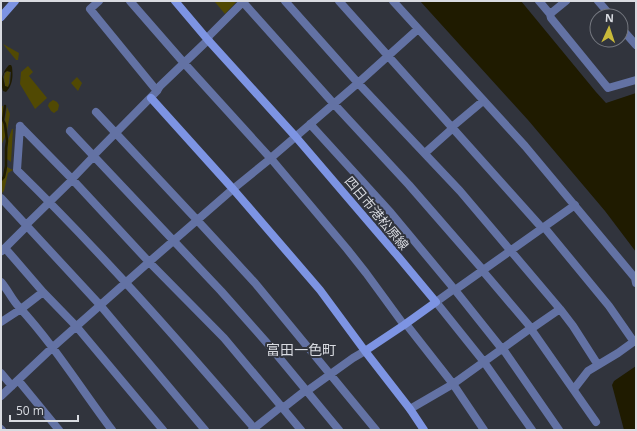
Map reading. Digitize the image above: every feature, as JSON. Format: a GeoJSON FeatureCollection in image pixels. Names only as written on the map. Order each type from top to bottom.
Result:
{"type":"FeatureCollection","features":[{"type":"Feature","properties":{"kind":"main road"},"geometry":{"type":"LineString","coordinates":[[1,17],[15,1]]}},
{"type":"Feature","properties":{"kind":"main road","name":"四日市港松原線"},"geometry":{"type":"LineString","coordinates":[[175,1],[208,40],[295,136],[436,302]]}},
{"type":"Feature","properties":{"kind":"main road"},"geometry":{"type":"LineString","coordinates":[[151,98],[233,189],[320,290],[410,409],[424,430]]}},
{"type":"Feature","properties":{"kind":"main road"},"geometry":{"type":"LineString","coordinates":[[365,351],[436,302]]}},
{"type":"Feature","properties":{"kind":"street"},"geometry":{"type":"LineString","coordinates":[[99,1],[90,9],[158,92]]}},
{"type":"Feature","properties":{"kind":"street"},"geometry":{"type":"LineString","coordinates":[[130,1],[184,64],[270,159],[347,249],[453,384],[484,430]]}},
{"type":"Feature","properties":{"kind":"street"},"geometry":{"type":"LineString","coordinates":[[163,430],[76,326],[3,250],[116,133],[158,92],[160,86],[208,40],[243,1],[334,104],[409,185],[483,270],[531,328],[596,422]]}},
{"type":"Feature","properties":{"kind":"street"},"geometry":{"type":"LineString","coordinates":[[285,1],[358,83],[460,191],[511,250],[573,326],[598,365]]}},
{"type":"Feature","properties":{"kind":"street"},"geometry":{"type":"LineString","coordinates":[[339,1],[452,128],[543,227],[635,341],[588,371],[574,390]]}},
{"type":"Feature","properties":{"kind":"street"},"geometry":{"type":"LineString","coordinates":[[393,1],[525,146],[635,278],[636,284]]}},
{"type":"Feature","properties":{"kind":"street"},"geometry":{"type":"LineString","coordinates":[[539,1],[608,88],[636,80]]}},
{"type":"Feature","properties":{"kind":"street"},"geometry":{"type":"LineString","coordinates":[[550,14],[566,1]]}},
{"type":"Feature","properties":{"kind":"street"},"geometry":{"type":"LineString","coordinates":[[1,396],[76,326],[233,189],[334,104],[418,29]]}},
{"type":"Feature","properties":{"kind":"street"},"geometry":{"type":"LineString","coordinates":[[629,37],[636,45]]}},
{"type":"Feature","properties":{"kind":"street"},"geometry":{"type":"LineString","coordinates":[[425,153],[483,101]]}},
{"type":"Feature","properties":{"kind":"street"},"geometry":{"type":"LineString","coordinates":[[96,112],[255,283],[376,430]]}},
{"type":"Feature","properties":{"kind":"street"},"geometry":{"type":"LineString","coordinates":[[310,124],[391,213],[455,290],[502,349],[559,430]]}},
{"type":"Feature","properties":{"kind":"street"},"geometry":{"type":"LineString","coordinates":[[302,430],[283,407],[224,338],[149,262],[72,179],[20,126],[17,170],[50,202],[125,283],[255,429],[283,407],[365,351]]}},
{"type":"Feature","properties":{"kind":"street"},"geometry":{"type":"LineString","coordinates":[[70,131],[226,297],[307,390],[339,430]]}},
{"type":"Feature","properties":{"kind":"street"},"geometry":{"type":"LineString","coordinates":[[1,198],[100,305],[205,430]]}},
{"type":"Feature","properties":{"kind":"street"},"geometry":{"type":"LineString","coordinates":[[532,430],[484,362],[436,302],[575,205]]}},
{"type":"Feature","properties":{"kind":"street"},"geometry":{"type":"LineString","coordinates":[[1,282],[21,309],[53,347],[112,430]]}},
{"type":"Feature","properties":{"kind":"street"},"geometry":{"type":"LineString","coordinates":[[1,322],[43,292]]}},
{"type":"Feature","properties":{"kind":"street"},"geometry":{"type":"LineString","coordinates":[[410,409],[453,384],[560,309]]}},
{"type":"Feature","properties":{"kind":"street"},"geometry":{"type":"LineString","coordinates":[[1,373],[15,383],[59,430]]}},
{"type":"Feature","properties":{"kind":"shaded area"},"geometry":{"type":"Polygon","coordinates":[[[237,1],[225,14],[215,2],[237,1]]]}},
{"type":"Feature","properties":{"kind":"shaded area"},"geometry":{"type":"Polygon","coordinates":[[[420,1],[521,1],[606,103],[636,93],[636,252],[605,211],[528,120],[420,1]]]}},
{"type":"Feature","properties":{"kind":"shaded area"},"geometry":{"type":"Polygon","coordinates":[[[3,44],[19,53],[18,60],[16,60],[3,44]]]}},
{"type":"Feature","properties":{"kind":"shaded area"},"geometry":{"type":"Polygon","coordinates":[[[11,65],[12,77],[10,86],[6,92],[3,91],[2,81],[3,74],[11,65]],[[7,71],[4,73],[3,77],[5,86],[8,87],[10,83],[11,72],[7,71]]]}},
{"type":"Feature","properties":{"kind":"shaded area"},"geometry":{"type":"Polygon","coordinates":[[[28,66],[33,72],[29,76],[47,98],[35,109],[20,84],[21,72],[28,66]]]}},
{"type":"Feature","properties":{"kind":"shaded area"},"geometry":{"type":"Polygon","coordinates":[[[7,71],[10,72],[8,87],[5,86],[4,77],[7,71]]]}},
{"type":"Feature","properties":{"kind":"shaded area"},"geometry":{"type":"Polygon","coordinates":[[[77,77],[82,83],[78,91],[71,83],[77,77]]]}},
{"type":"Feature","properties":{"kind":"shaded area"},"geometry":{"type":"Polygon","coordinates":[[[53,100],[59,105],[58,110],[54,113],[48,106],[53,100]]]}},
{"type":"Feature","properties":{"kind":"shaded area"},"geometry":{"type":"Polygon","coordinates":[[[2,106],[5,137],[1,146],[2,106]]]}},
{"type":"Feature","properties":{"kind":"shaded area"},"geometry":{"type":"Polygon","coordinates":[[[7,107],[10,114],[7,131],[5,120],[7,107]]]}},
{"type":"Feature","properties":{"kind":"shaded area"},"geometry":{"type":"Polygon","coordinates":[[[12,129],[11,162],[7,159],[8,140],[12,129]]]}},
{"type":"Feature","properties":{"kind":"shaded area"},"geometry":{"type":"Polygon","coordinates":[[[7,167],[13,170],[8,173],[4,191],[1,194],[1,182],[6,175],[7,167]]]}},
{"type":"Feature","properties":{"kind":"shaded area"},"geometry":{"type":"Polygon","coordinates":[[[636,366],[636,430],[624,430],[612,385],[614,381],[636,366]]]}},
{"type":"Feature","properties":{"kind":"waterway"},"geometry":{"type":"LineString","coordinates":[[1,180],[4,177],[6,166],[7,141],[5,124],[3,120],[5,106]]}},
{"type":"Feature","properties":{"kind":"district","name":"富田一色町"},"geometry":{"type":"Point","coordinates":[301,350]}}]}
